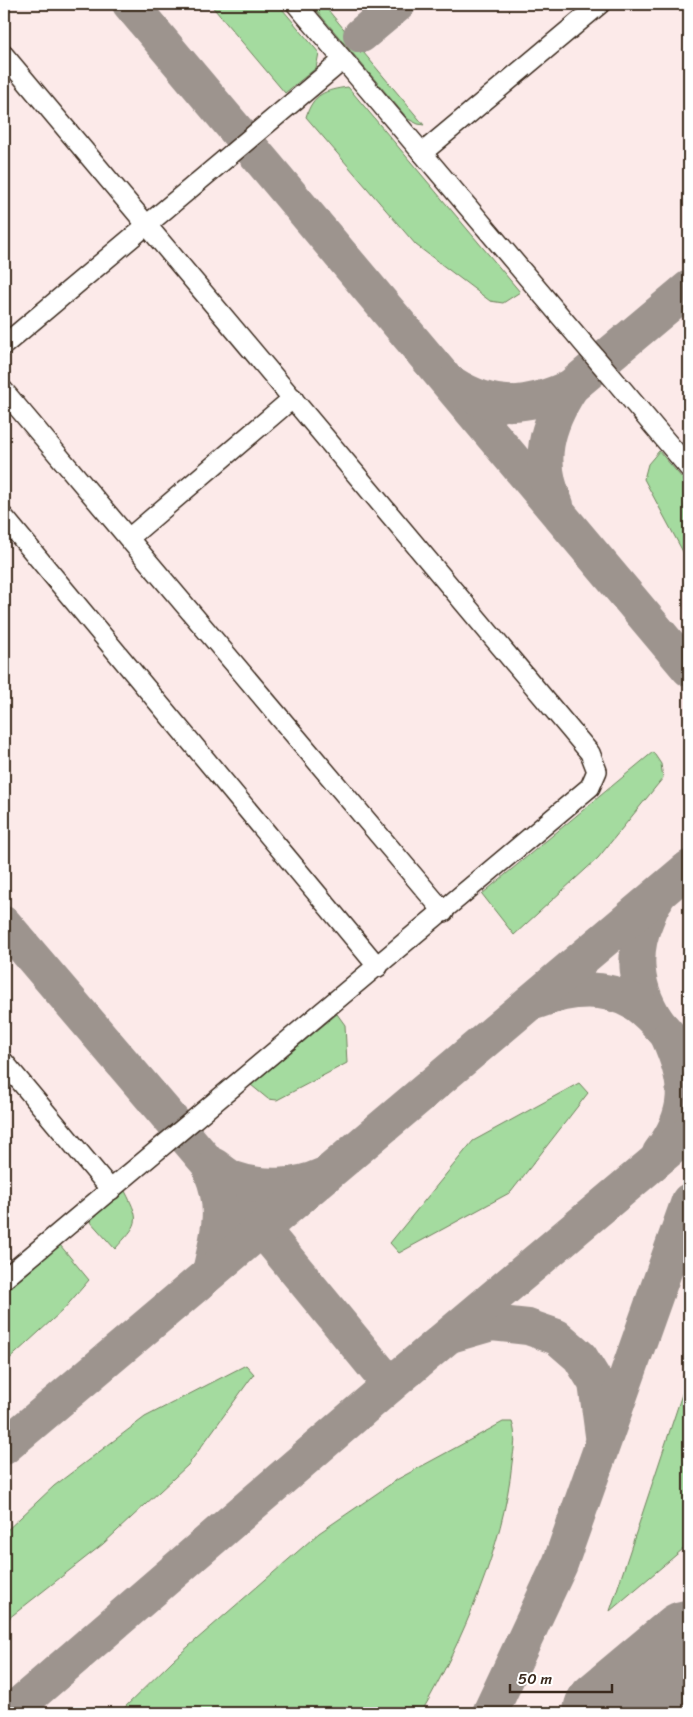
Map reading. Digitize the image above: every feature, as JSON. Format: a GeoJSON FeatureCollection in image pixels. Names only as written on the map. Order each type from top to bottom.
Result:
{"type":"FeatureCollection","features":[{"type":"Feature","properties":{"kind":"lane"},"geometry":{"type":"LineString","coordinates":[[296,4],[602,362],[689,468]]}},
{"type":"Feature","properties":{"kind":"lane"},"geometry":{"type":"LineString","coordinates":[[422,153],[600,4]]}},
{"type":"Feature","properties":{"kind":"lane"},"geometry":{"type":"LineString","coordinates":[[4,55],[590,753],[597,771],[590,787],[444,912],[4,1278]]}},
{"type":"Feature","properties":{"kind":"lane"},"geometry":{"type":"LineString","coordinates":[[4,345],[343,60]]}},
{"type":"Feature","properties":{"kind":"lane"},"geometry":{"type":"LineString","coordinates":[[4,391],[444,912]]}},
{"type":"Feature","properties":{"kind":"lane"},"geometry":{"type":"LineString","coordinates":[[129,538],[293,398]]}},
{"type":"Feature","properties":{"kind":"lane"},"geometry":{"type":"LineString","coordinates":[[4,517],[378,967]]}},
{"type":"Feature","properties":{"kind":"lane"},"geometry":{"type":"LineString","coordinates":[[4,1062],[111,1190]]}},
{"type":"Feature","properties":{"kind":"shaded area"},"geometry":{"type":"Polygon","coordinates":[[[4,4],[689,4],[689,1713],[4,1713],[4,4]]]}},
{"type":"Feature","properties":{"kind":"green space"},"geometry":{"type":"Polygon","coordinates":[[[210,4],[278,4],[319,53],[316,68],[285,93],[210,4]]]}},
{"type":"Feature","properties":{"kind":"green space"},"geometry":{"type":"Polygon","coordinates":[[[311,4],[323,4],[424,125],[408,119],[311,4]]]}},
{"type":"Feature","properties":{"kind":"green space"},"geometry":{"type":"Polygon","coordinates":[[[348,87],[520,292],[503,303],[490,301],[416,245],[306,117],[316,98],[326,92],[348,87]]]}},
{"type":"Feature","properties":{"kind":"green space"},"geometry":{"type":"Polygon","coordinates":[[[659,451],[689,486],[689,563],[644,479],[648,464],[659,451]]]}},
{"type":"Feature","properties":{"kind":"green space"},"geometry":{"type":"Polygon","coordinates":[[[653,752],[661,764],[663,778],[598,858],[514,935],[482,894],[653,752]]]}},
{"type":"Feature","properties":{"kind":"green space"},"geometry":{"type":"Polygon","coordinates":[[[337,1014],[345,1025],[347,1063],[277,1100],[268,1099],[251,1085],[337,1014]]]}},
{"type":"Feature","properties":{"kind":"green space"},"geometry":{"type":"Polygon","coordinates":[[[579,1083],[588,1093],[511,1192],[399,1253],[390,1243],[473,1141],[579,1083]]]}},
{"type":"Feature","properties":{"kind":"green space"},"geometry":{"type":"Polygon","coordinates":[[[125,1191],[134,1210],[135,1223],[129,1234],[115,1249],[89,1220],[125,1191]]]}},
{"type":"Feature","properties":{"kind":"green space"},"geometry":{"type":"Polygon","coordinates":[[[60,1245],[89,1280],[63,1310],[4,1364],[4,1293],[60,1245]]]}},
{"type":"Feature","properties":{"kind":"green space"},"geometry":{"type":"Polygon","coordinates":[[[246,1365],[254,1374],[188,1465],[103,1544],[4,1622],[4,1533],[54,1486],[145,1417],[246,1365]]]}},
{"type":"Feature","properties":{"kind":"green space"},"geometry":{"type":"Polygon","coordinates":[[[689,1373],[689,1544],[610,1611],[689,1373]]]}},
{"type":"Feature","properties":{"kind":"green space"},"geometry":{"type":"Polygon","coordinates":[[[503,1422],[512,1422],[515,1442],[507,1494],[491,1559],[466,1624],[421,1713],[119,1713],[173,1660],[319,1533],[398,1479],[503,1422]]]}},
{"type":"Feature","properties":{"kind":"taxiway"},"geometry":{"type":"LineString","coordinates":[[130,4],[689,669]]}},
{"type":"Feature","properties":{"kind":"taxiway"},"geometry":{"type":"LineString","coordinates":[[361,35],[398,4]]}},
{"type":"Feature","properties":{"kind":"taxiway"},"geometry":{"type":"LineString","coordinates":[[452,384],[467,393],[497,402],[526,402],[555,394],[571,387],[689,288]]}},
{"type":"Feature","properties":{"kind":"taxiway"},"geometry":{"type":"LineString","coordinates":[[556,505],[546,473],[545,459],[550,430],[555,416],[571,387]]}},
{"type":"Feature","properties":{"kind":"taxiway"},"geometry":{"type":"LineString","coordinates":[[4,1447],[689,868]]}},
{"type":"Feature","properties":{"kind":"taxiway"},"geometry":{"type":"LineString","coordinates":[[656,899],[641,933],[637,959],[640,985],[657,1022]]}},
{"type":"Feature","properties":{"kind":"taxiway"},"geometry":{"type":"LineString","coordinates":[[4,924],[208,1163],[390,1385]]}},
{"type":"Feature","properties":{"kind":"taxiway"},"geometry":{"type":"LineString","coordinates":[[537,1001],[561,994],[585,991],[598,991],[622,997],[633,1002],[647,1013],[689,1060]]}},
{"type":"Feature","properties":{"kind":"taxiway"},"geometry":{"type":"LineString","coordinates":[[660,1153],[677,1124],[684,1097],[680,1069],[669,1038]]}},
{"type":"Feature","properties":{"kind":"taxiway"},"geometry":{"type":"LineString","coordinates":[[10,1713],[390,1385],[689,1133]]}},
{"type":"Feature","properties":{"kind":"taxiway"},"geometry":{"type":"LineString","coordinates":[[214,1166],[233,1179],[266,1186],[290,1185],[322,1176]]}},
{"type":"Feature","properties":{"kind":"taxiway"},"geometry":{"type":"LineString","coordinates":[[210,1272],[220,1222],[219,1197],[211,1171]]}},
{"type":"Feature","properties":{"kind":"taxiway"},"geometry":{"type":"LineString","coordinates":[[490,1713],[560,1564],[689,1201]]}},
{"type":"Feature","properties":{"kind":"taxiway"},"geometry":{"type":"LineString","coordinates":[[454,1334],[492,1323],[528,1327],[557,1337],[580,1357],[596,1383],[603,1435]]}},
{"type":"Feature","properties":{"kind":"taxiway"},"geometry":{"type":"LineString","coordinates":[[634,1713],[689,1682]]}},
{"type":"Feature","properties":{"kind":"runway"},"geometry":{"type":"LineString","coordinates":[[609,1713],[689,1646]]}}]}
